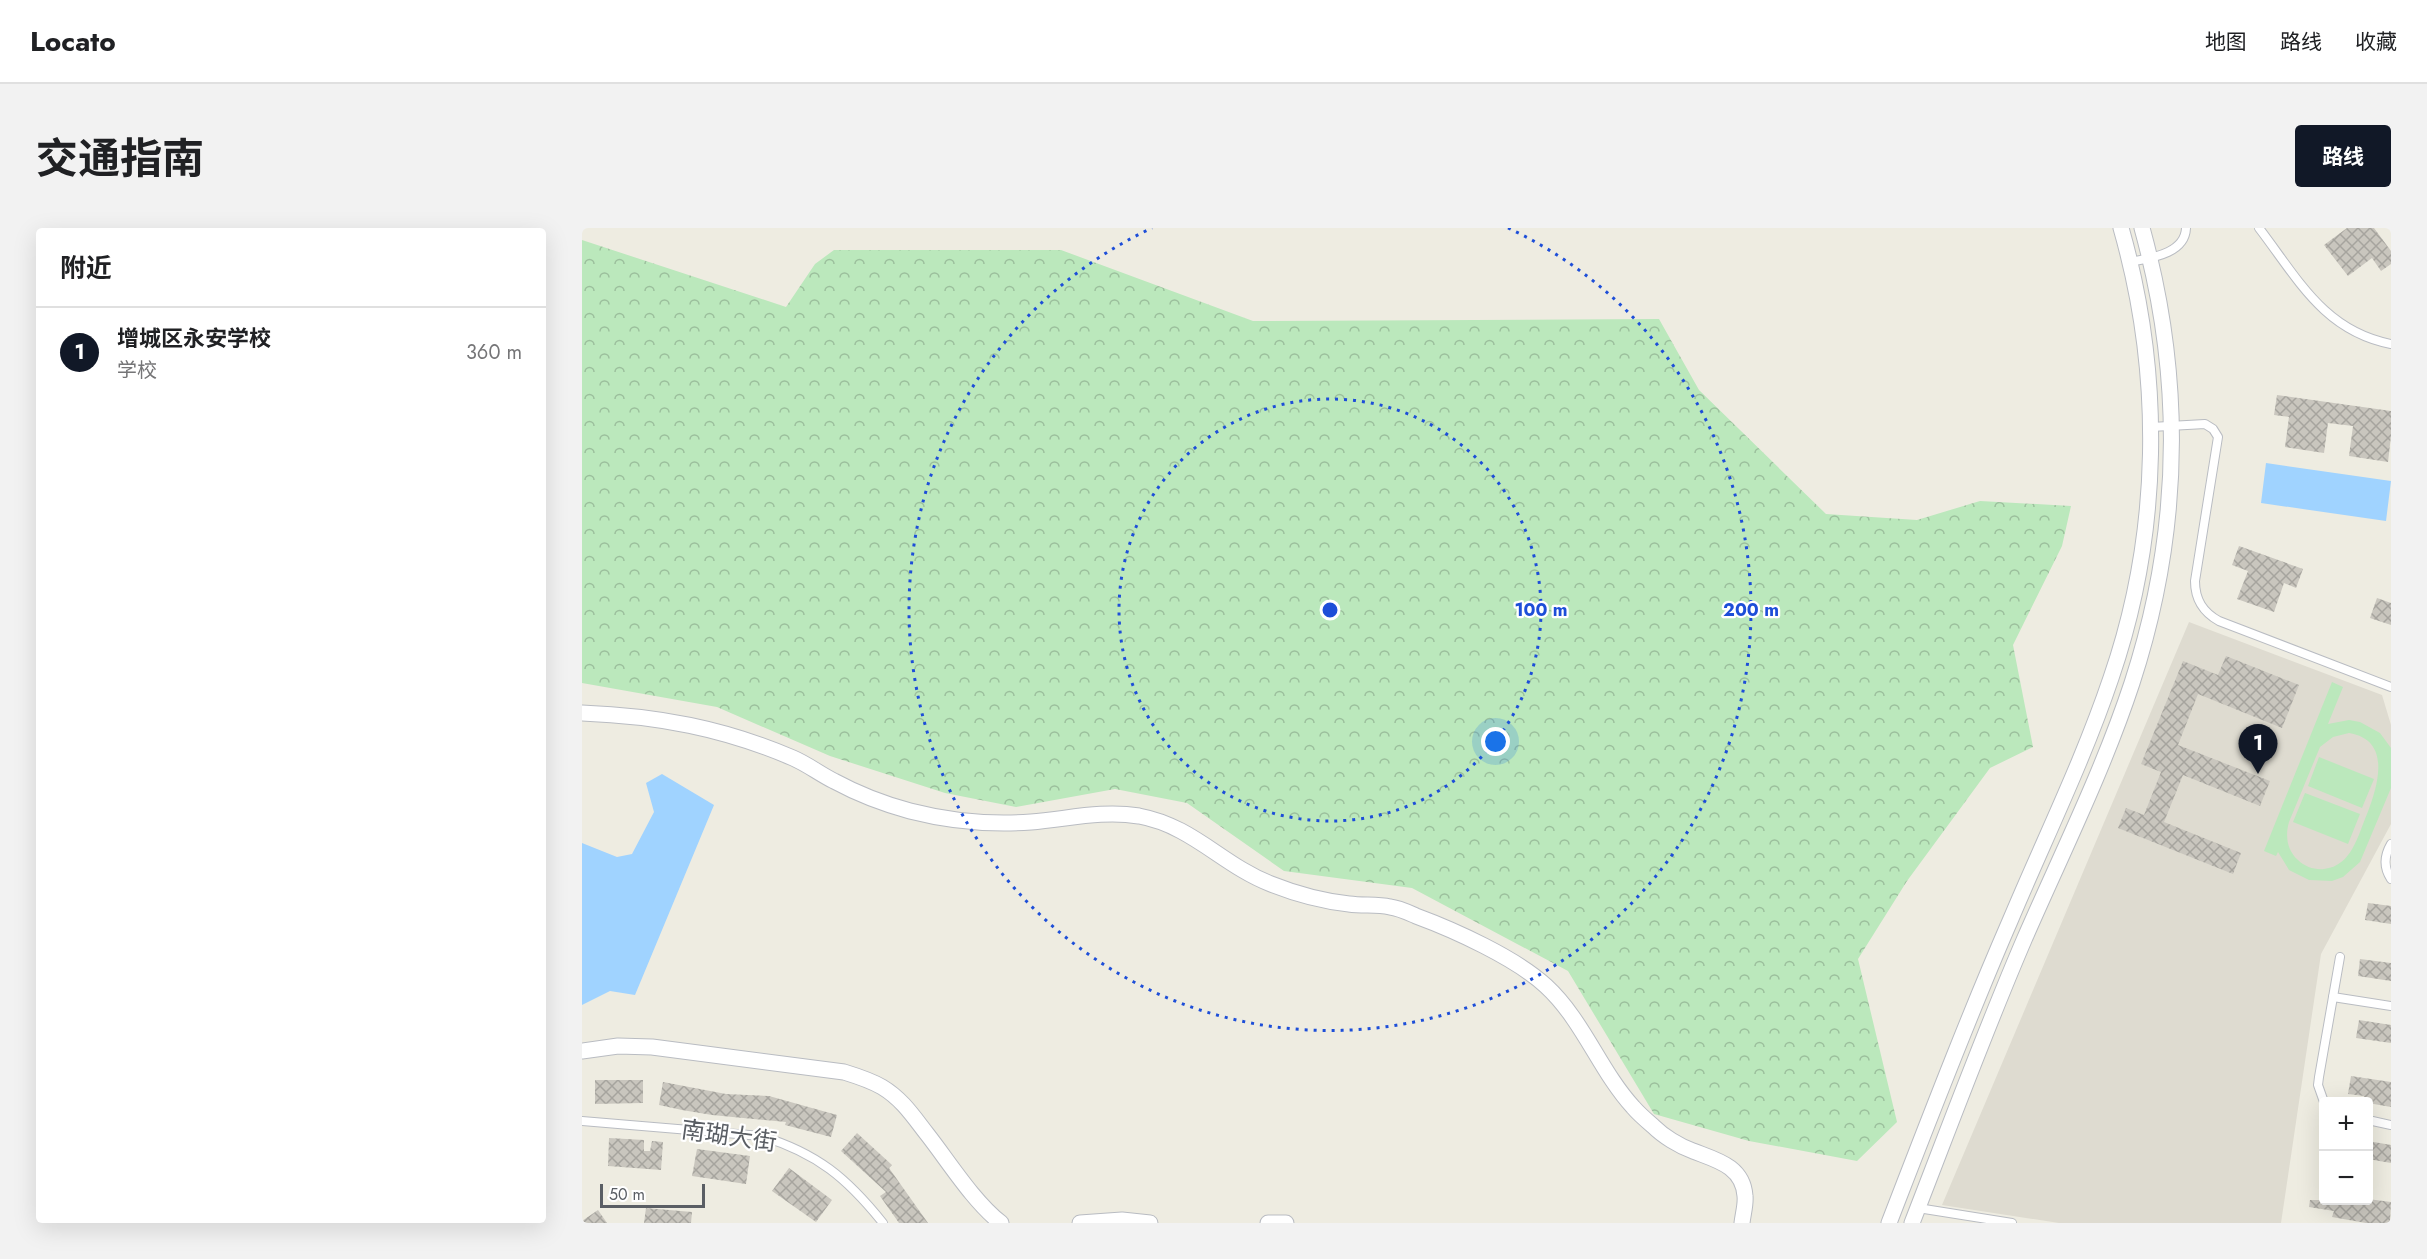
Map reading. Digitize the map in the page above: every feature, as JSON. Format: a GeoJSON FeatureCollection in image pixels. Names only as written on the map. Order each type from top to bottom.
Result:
{"type":"FeatureCollection","features":[{"type":"Feature","properties":{"kind":"street"},"geometry":{"type":"LineString","coordinates":[[1889,1223],[1968,1020],[2092,730],[2112,677],[2127,623],[2139,567],[2147,512],[2151,398],[2145,342],[2130,262],[2121,228]]}},
{"type":"Feature","properties":{"kind":"street"},"geometry":{"type":"LineString","coordinates":[[1912,1223],[1988,1028],[2111,738],[2132,683],[2148,628],[2160,571],[2168,514],[2172,426],[2168,351],[2151,257],[2142,228]]}},
{"type":"Feature","properties":{"kind":"street"},"geometry":{"type":"LineString","coordinates":[[582,713],[632,715],[689,723],[744,739],[797,760],[832,781],[870,798],[909,811],[949,819],[1030,822],[1106,813],[1140,816],[1173,826],[1204,842],[1231,864],[1268,883],[1308,897],[1350,904],[1392,907],[1450,929],[1530,973],[1544,984],[1569,1012],[1632,1106],[1658,1131],[1689,1150],[1723,1161],[1738,1175],[1745,1195],[1742,1223]]}},
{"type":"Feature","properties":{"kind":"street"},"geometry":{"type":"LineString","coordinates":[[582,1052],[618,1046],[652,1047],[844,1072],[864,1078],[882,1087],[906,1107],[986,1209],[1001,1223]]}},
{"type":"Feature","properties":{"kind":"street"},"geometry":{"type":"LineString","coordinates":[[1080,1223],[1122,1220],[1150,1223]]}},
{"type":"Feature","properties":{"kind":"street"},"geometry":{"type":"LineString","coordinates":[[1268,1223],[1286,1223]]}},
{"type":"Feature","properties":{"kind":"lane"},"geometry":{"type":"LineString","coordinates":[[2130,262],[2172,250],[2181,244],[2186,235],[2186,228]]}},
{"type":"Feature","properties":{"kind":"lane"},"geometry":{"type":"LineString","coordinates":[[2259,228],[2330,317],[2349,331],[2391,344]]}},
{"type":"Feature","properties":{"kind":"lane"},"geometry":{"type":"LineString","coordinates":[[2151,427],[2205,424],[2218,436],[2195,582],[2196,596],[2205,611],[2219,621],[2391,687]]}},
{"type":"Feature","properties":{"kind":"lane"},"geometry":{"type":"LineString","coordinates":[[2391,844],[2385,860],[2385,868],[2391,879]]}},
{"type":"Feature","properties":{"kind":"lane"},"geometry":{"type":"LineString","coordinates":[[2322,1097],[2318,1085],[2319,1077],[2340,957]]}},
{"type":"Feature","properties":{"kind":"lane"},"geometry":{"type":"LineString","coordinates":[[2333,997],[2391,1005]]}},
{"type":"Feature","properties":{"kind":"lane","name":"南瑚大街"},"geometry":{"type":"LineString","coordinates":[[582,1121],[762,1136],[786,1144],[810,1154],[831,1168],[851,1185],[883,1223]]}},
{"type":"Feature","properties":{"kind":"lane"},"geometry":{"type":"LineString","coordinates":[[2373,1121],[2391,1125]]}},
{"type":"Feature","properties":{"kind":"lane"},"geometry":{"type":"LineString","coordinates":[[1918,1208],[2012,1223]]}},
{"type":"Feature","properties":{"kind":"shaded area"},"geometry":{"type":"Polygon","coordinates":[[[2189,622],[2382,695],[2391,725],[2391,824],[2321,954],[2281,1223],[2059,1223],[1942,1205],[2189,622]]]}},
{"type":"Feature","properties":{"kind":"green space"},"geometry":{"type":"Polygon","coordinates":[[[582,240],[786,307],[815,264],[834,250],[1061,250],[1253,321],[1659,319],[1699,390],[1826,514],[1917,520],[1980,501],[2071,506],[2062,546],[2013,645],[2033,747],[1990,768],[1907,881],[1858,959],[1897,1122],[1857,1161],[1749,1141],[1654,1114],[1568,971],[1412,888],[1284,871],[1187,803],[1115,789],[1016,807],[945,793],[830,756],[717,707],[582,683],[582,240]]]}},
{"type":"Feature","properties":{"kind":"green space"},"geometry":{"type":"Polygon","coordinates":[[[2332,682],[2343,687],[2328,724],[2349,720],[2360,722],[2380,733],[2391,748],[2391,788],[2360,862],[2343,877],[2332,881],[2309,880],[2289,870],[2278,852],[2276,856],[2264,851],[2332,682]],[[2349,733],[2333,737],[2320,747],[2287,832],[2291,852],[2307,866],[2321,869],[2334,867],[2348,856],[2357,840],[2378,777],[2376,754],[2371,744],[2362,737],[2349,733]]]}},
{"type":"Feature","properties":{"kind":"green space"},"geometry":{"type":"Polygon","coordinates":[[[2319,757],[2374,779],[2362,808],[2308,786],[2319,757]]]}},
{"type":"Feature","properties":{"kind":"green space"},"geometry":{"type":"Polygon","coordinates":[[[2305,793],[2360,814],[2348,844],[2293,822],[2305,793]]]}},
{"type":"Feature","properties":{"kind":"water"},"geometry":{"type":"Polygon","coordinates":[[[2266,463],[2391,481],[2386,521],[2261,503],[2266,463]]]}},
{"type":"Feature","properties":{"kind":"water"},"geometry":{"type":"Polygon","coordinates":[[[662,774],[714,805],[635,995],[610,991],[582,1005],[582,843],[617,857],[632,854],[654,812],[646,783],[662,774]]]}},
{"type":"Feature","properties":{"kind":"building"},"geometry":{"type":"Polygon","coordinates":[[[2347,228],[2374,228],[2391,251],[2391,264],[2381,271],[2372,258],[2348,276],[2324,245],[2347,228]]]}},
{"type":"Feature","properties":{"kind":"building"},"geometry":{"type":"Polygon","coordinates":[[[2277,395],[2391,411],[2388,462],[2349,456],[2353,426],[2328,423],[2324,453],[2285,447],[2289,417],[2274,415],[2277,395]]]}},
{"type":"Feature","properties":{"kind":"building"},"geometry":{"type":"Polygon","coordinates":[[[2239,546],[2303,569],[2296,588],[2284,583],[2274,612],[2237,599],[2248,571],[2232,565],[2239,546]]]}},
{"type":"Feature","properties":{"kind":"building"},"geometry":{"type":"Polygon","coordinates":[[[2377,598],[2391,603],[2391,625],[2370,618],[2377,598]]]}},
{"type":"Feature","properties":{"kind":"building"},"geometry":{"type":"Polygon","coordinates":[[[2226,656],[2299,685],[2282,728],[2198,694],[2178,745],[2270,781],[2260,806],[2183,775],[2164,822],[2241,853],[2233,874],[2118,828],[2126,808],[2144,815],[2161,772],[2141,764],[2183,661],[2218,675],[2226,656]]]}},
{"type":"Feature","properties":{"kind":"building"},"geometry":{"type":"Polygon","coordinates":[[[2368,903],[2391,906],[2391,924],[2365,920],[2368,903]]]}},
{"type":"Feature","properties":{"kind":"building"},"geometry":{"type":"Polygon","coordinates":[[[2360,959],[2391,963],[2391,981],[2358,976],[2360,959]]]}},
{"type":"Feature","properties":{"kind":"building"},"geometry":{"type":"Polygon","coordinates":[[[2359,1020],[2391,1025],[2391,1043],[2356,1038],[2359,1020]]]}},
{"type":"Feature","properties":{"kind":"building"},"geometry":{"type":"Polygon","coordinates":[[[2351,1076],[2391,1082],[2391,1107],[2373,1104],[2373,1097],[2348,1094],[2351,1076]]]}},
{"type":"Feature","properties":{"kind":"building"},"geometry":{"type":"Polygon","coordinates":[[[595,1080],[643,1080],[643,1103],[595,1104],[595,1080]]]}},
{"type":"Feature","properties":{"kind":"building"},"geometry":{"type":"Polygon","coordinates":[[[663,1082],[726,1094],[769,1096],[837,1115],[831,1137],[785,1125],[786,1122],[682,1110],[659,1105],[663,1082]]]}},
{"type":"Feature","properties":{"kind":"building"},"geometry":{"type":"Polygon","coordinates":[[[857,1133],[892,1165],[889,1168],[928,1223],[899,1223],[880,1196],[886,1192],[841,1151],[857,1133]]]}},
{"type":"Feature","properties":{"kind":"building"},"geometry":{"type":"Polygon","coordinates":[[[609,1138],[644,1140],[644,1151],[650,1151],[652,1141],[663,1142],[661,1170],[608,1166],[609,1138]]]}},
{"type":"Feature","properties":{"kind":"building"},"geometry":{"type":"Polygon","coordinates":[[[2373,1142],[2391,1145],[2391,1163],[2373,1160],[2373,1142]]]}},
{"type":"Feature","properties":{"kind":"building"},"geometry":{"type":"Polygon","coordinates":[[[697,1149],[750,1156],[746,1184],[692,1176],[697,1149]]]}},
{"type":"Feature","properties":{"kind":"building"},"geometry":{"type":"Polygon","coordinates":[[[789,1168],[832,1200],[816,1222],[772,1191],[789,1168]]]}},
{"type":"Feature","properties":{"kind":"building"},"geometry":{"type":"Polygon","coordinates":[[[2310,1200],[2319,1200],[2319,1205],[2373,1205],[2373,1200],[2391,1202],[2390,1223],[2366,1223],[2332,1217],[2334,1211],[2309,1207],[2310,1200]]]}},
{"type":"Feature","properties":{"kind":"building"},"geometry":{"type":"Polygon","coordinates":[[[646,1208],[692,1212],[691,1223],[644,1223],[646,1208]]]}},
{"type":"Feature","properties":{"kind":"building"},"geometry":{"type":"Polygon","coordinates":[[[598,1210],[607,1223],[582,1223],[582,1221],[598,1210]]]}},
{"type":"Feature","properties":{"kind":"place","name":"增城区永安学校"},"geometry":{"type":"Point","coordinates":[2258,774]}}]}
